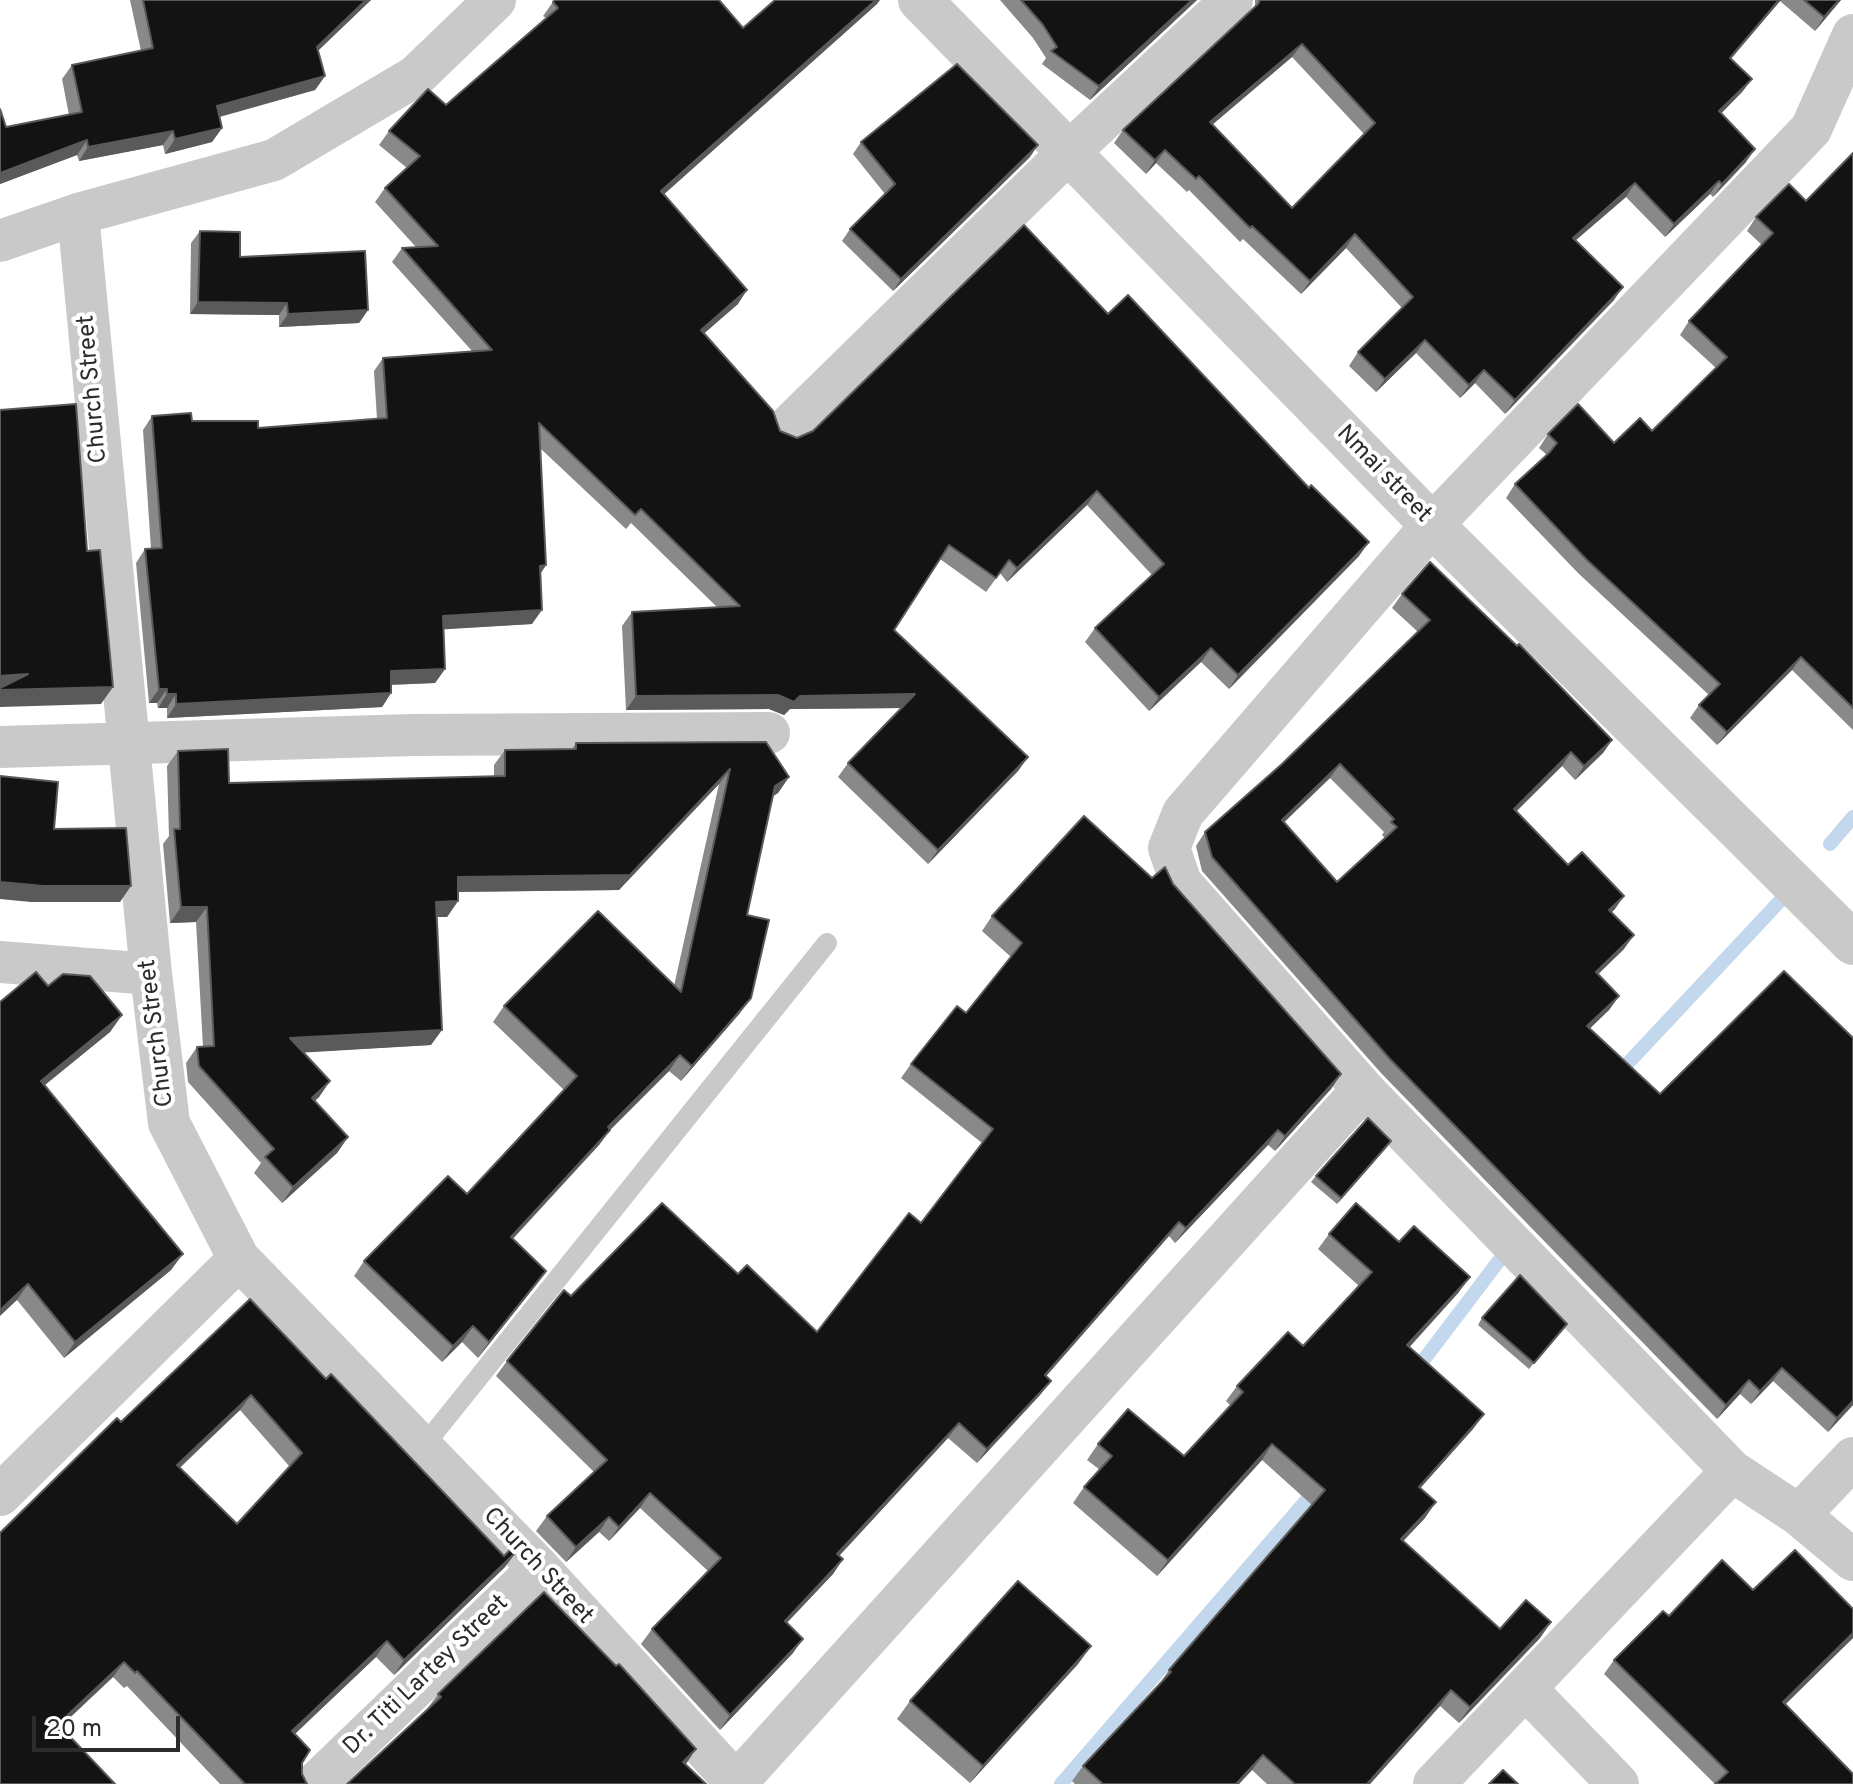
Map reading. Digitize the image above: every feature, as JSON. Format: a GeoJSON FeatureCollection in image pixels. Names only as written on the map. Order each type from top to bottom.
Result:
{"type":"FeatureCollection","features":[{"type":"Feature","properties":{"kind":"street"},"geometry":{"type":"LineString","coordinates":[[0,241],[78,214],[274,160],[416,76],[495,0]]}},
{"type":"Feature","properties":{"kind":"street","name":"Nmai street"},"geometry":{"type":"LineString","coordinates":[[920,0],[1432,525],[1853,943]]}},
{"type":"Feature","properties":{"kind":"street"},"geometry":{"type":"LineString","coordinates":[[787,428],[1068,153],[1232,0]]}},
{"type":"Feature","properties":{"kind":"street"},"geometry":{"type":"LineString","coordinates":[[1853,35],[1811,129],[1432,525],[1183,813],[1169,848],[1181,883],[1363,1089],[1732,1471],[1799,1515],[1853,1560]]}},
{"type":"Feature","properties":{"kind":"street","name":"Church Street"},"geometry":{"type":"LineString","coordinates":[[78,214],[151,974],[169,1123],[239,1259],[539,1568],[737,1784]]}},
{"type":"Feature","properties":{"kind":"street"},"geometry":{"type":"LineString","coordinates":[[0,747],[128,740],[769,733]]}},
{"type":"Feature","properties":{"kind":"street"},"geometry":{"type":"LineString","coordinates":[[0,962],[151,974]]}},
{"type":"Feature","properties":{"kind":"street"},"geometry":{"type":"LineString","coordinates":[[737,1784],[1363,1089]]}},
{"type":"Feature","properties":{"kind":"street"},"geometry":{"type":"LineString","coordinates":[[0,1495],[239,1259]]}},
{"type":"Feature","properties":{"kind":"street"},"geometry":{"type":"LineString","coordinates":[[1799,1515],[1853,1458]]}},
{"type":"Feature","properties":{"kind":"street"},"geometry":{"type":"LineString","coordinates":[[1434,1784],[1732,1471]]}},
{"type":"Feature","properties":{"kind":"street","name":"Dr. Titi Lartey Street"},"geometry":{"type":"LineString","coordinates":[[315,1784],[539,1568]]}},
{"type":"Feature","properties":{"kind":"street"},"geometry":{"type":"LineString","coordinates":[[1525,1688],[1618,1784]]}},
{"type":"Feature","properties":{"kind":"lane"},"geometry":{"type":"LineString","coordinates":[[422,1448],[827,943]]}},
{"type":"Feature","properties":{"kind":"building"},"geometry":{"type":"Polygon","coordinates":[[[143,0],[366,0],[317,47],[325,76],[217,106],[222,128],[175,139],[173,131],[88,147],[87,140],[0,173],[0,109],[6,127],[82,112],[72,65],[153,48],[143,0]]]}},
{"type":"Feature","properties":{"kind":"building"},"geometry":{"type":"Polygon","coordinates":[[[719,0],[743,28],[775,0],[876,0],[661,191],[747,290],[701,330],[773,411],[780,431],[797,438],[813,431],[1024,225],[1108,314],[1128,295],[1309,488],[1311,485],[1369,542],[1238,675],[1211,648],[1159,697],[1095,628],[1164,564],[1097,491],[1017,568],[1009,560],[996,578],[949,545],[894,630],[1028,757],[938,850],[848,763],[915,694],[800,696],[794,702],[778,695],[636,696],[632,612],[740,606],[641,509],[635,515],[539,423],[546,565],[540,566],[542,610],[443,616],[445,669],[391,671],[391,693],[176,704],[176,694],[167,694],[167,689],[159,689],[145,549],[162,548],[152,416],[191,413],[192,421],[258,421],[258,428],[387,418],[383,358],[492,350],[402,248],[438,246],[385,188],[420,156],[389,131],[428,89],[446,105],[558,8],[553,2],[719,0]]]}},
{"type":"Feature","properties":{"kind":"building"},"geometry":{"type":"Polygon","coordinates":[[[1021,0],[1192,0],[1099,86],[1051,51],[1057,47],[1021,0]]]}},
{"type":"Feature","properties":{"kind":"building"},"geometry":{"type":"Polygon","coordinates":[[[1260,0],[1779,0],[1730,58],[1752,79],[1719,111],[1755,149],[1722,184],[1719,181],[1674,224],[1635,183],[1573,238],[1623,287],[1515,400],[1484,370],[1469,385],[1425,340],[1385,379],[1358,352],[1413,297],[1355,234],[1310,281],[1252,226],[1250,228],[1199,176],[1196,179],[1165,150],[1155,160],[1123,130],[1260,0]],[[1302,44],[1210,122],[1292,208],[1375,123],[1302,44]]]}},
{"type":"Feature","properties":{"kind":"building"},"geometry":{"type":"Polygon","coordinates":[[[1804,0],[1839,0],[1824,17],[1804,0]]]}},
{"type":"Feature","properties":{"kind":"building"},"geometry":{"type":"Polygon","coordinates":[[[957,64],[1038,145],[901,279],[850,229],[895,184],[861,142],[957,64]]]}},
{"type":"Feature","properties":{"kind":"building"},"geometry":{"type":"Polygon","coordinates":[[[1853,153],[1853,708],[1801,657],[1727,732],[1699,705],[1720,684],[1587,560],[1515,484],[1550,452],[1557,443],[1548,434],[1578,404],[1614,443],[1640,418],[1652,431],[1727,357],[1689,321],[1773,233],[1756,217],[1789,184],[1806,201],[1853,153]]]}},
{"type":"Feature","properties":{"kind":"building"},"geometry":{"type":"Polygon","coordinates":[[[200,231],[240,232],[240,257],[365,251],[368,310],[288,314],[287,303],[198,302],[200,231]]]}},
{"type":"Feature","properties":{"kind":"building"},"geometry":{"type":"Polygon","coordinates":[[[76,404],[87,551],[100,550],[113,687],[0,690],[28,674],[0,676],[0,410],[76,404]]]}},
{"type":"Feature","properties":{"kind":"building"},"geometry":{"type":"Polygon","coordinates":[[[1430,562],[1517,646],[1519,644],[1612,740],[1584,766],[1571,752],[1514,809],[1568,865],[1582,852],[1624,896],[1609,910],[1634,935],[1596,972],[1619,996],[1587,1026],[1660,1094],[1784,971],[1853,1038],[1853,1401],[1837,1418],[1782,1368],[1760,1391],[1749,1380],[1726,1405],[1390,1059],[1212,857],[1205,832],[1282,764],[1430,620],[1402,594],[1430,562]],[[1340,764],[1282,820],[1337,882],[1397,827],[1391,822],[1394,819],[1340,764]]]}},
{"type":"Feature","properties":{"kind":"building"},"geometry":{"type":"Polygon","coordinates":[[[766,742],[789,777],[775,786],[747,915],[769,920],[751,998],[692,1066],[680,1055],[608,1127],[610,1130],[511,1237],[546,1271],[489,1342],[473,1326],[453,1346],[364,1261],[448,1176],[467,1194],[577,1076],[504,1006],[598,911],[681,992],[730,769],[630,875],[458,877],[458,901],[436,902],[442,1030],[290,1038],[330,1081],[312,1098],[348,1137],[293,1187],[265,1157],[274,1149],[199,1066],[197,1047],[214,1046],[207,907],[181,907],[174,829],[180,829],[178,751],[228,749],[229,783],[505,776],[505,750],[576,749],[576,743],[766,742]]]}},
{"type":"Feature","properties":{"kind":"building"},"geometry":{"type":"Polygon","coordinates":[[[0,776],[58,782],[54,829],[126,828],[131,886],[43,886],[0,882],[0,776]]]}},
{"type":"Feature","properties":{"kind":"building"},"geometry":{"type":"Polygon","coordinates":[[[1084,816],[1152,878],[1165,867],[1173,884],[1341,1074],[1285,1136],[1278,1130],[1186,1228],[1179,1222],[1045,1375],[1051,1381],[987,1449],[959,1423],[837,1554],[843,1559],[785,1621],[803,1639],[730,1715],[652,1629],[721,1558],[650,1493],[619,1527],[609,1517],[576,1547],[547,1516],[607,1460],[507,1361],[564,1290],[571,1296],[662,1203],[738,1274],[747,1265],[817,1332],[909,1213],[921,1223],[993,1129],[911,1064],[957,1006],[966,1013],[1022,943],[992,916],[1084,816]]]}},
{"type":"Feature","properties":{"kind":"building"},"geometry":{"type":"Polygon","coordinates":[[[36,972],[48,986],[63,974],[90,976],[122,1015],[41,1081],[183,1254],[75,1342],[28,1284],[0,1310],[0,1002],[36,972]]]}},
{"type":"Feature","properties":{"kind":"building"},"geometry":{"type":"Polygon","coordinates":[[[1368,1118],[1391,1141],[1341,1198],[1316,1176],[1368,1118]]]}},
{"type":"Feature","properties":{"kind":"building"},"geometry":{"type":"Polygon","coordinates":[[[1356,1203],[1399,1242],[1414,1226],[1470,1277],[1407,1345],[1484,1414],[1419,1487],[1436,1502],[1401,1539],[1500,1629],[1526,1600],[1551,1622],[1470,1707],[1451,1690],[1367,1784],[1295,1784],[1263,1755],[1236,1784],[1103,1784],[1083,1766],[1171,1672],[1169,1670],[1325,1490],[1272,1444],[1168,1560],[1084,1487],[1112,1456],[1098,1444],[1128,1409],[1184,1456],[1243,1392],[1237,1386],[1288,1332],[1303,1346],[1372,1272],[1329,1234],[1356,1203]]]}},
{"type":"Feature","properties":{"kind":"building"},"geometry":{"type":"Polygon","coordinates":[[[1520,1275],[1567,1324],[1534,1363],[1482,1318],[1520,1275]]]}},
{"type":"Feature","properties":{"kind":"building"},"geometry":{"type":"Polygon","coordinates":[[[250,1299],[326,1379],[331,1374],[504,1556],[512,1548],[516,1552],[404,1660],[387,1641],[292,1731],[310,1750],[302,1763],[302,1774],[307,1784],[245,1784],[137,1671],[135,1673],[124,1662],[58,1724],[115,1784],[0,1784],[0,1533],[117,1418],[121,1422],[250,1299]],[[251,1395],[177,1465],[237,1524],[302,1453],[251,1395]]]}},
{"type":"Feature","properties":{"kind":"building"},"geometry":{"type":"Polygon","coordinates":[[[1795,1550],[1853,1609],[1853,1633],[1783,1702],[1853,1774],[1853,1784],[1715,1784],[1728,1772],[1614,1660],[1663,1611],[1669,1616],[1722,1560],[1753,1590],[1795,1550]]]}},
{"type":"Feature","properties":{"kind":"building"},"geometry":{"type":"Polygon","coordinates":[[[1018,1581],[1091,1646],[983,1766],[910,1701],[1018,1581]]]}},
{"type":"Feature","properties":{"kind":"building"},"geometry":{"type":"Polygon","coordinates":[[[544,1592],[616,1666],[619,1664],[696,1749],[683,1762],[706,1784],[347,1784],[441,1697],[438,1694],[544,1592]]]}},
{"type":"Feature","properties":{"kind":"building"},"geometry":{"type":"Polygon","coordinates":[[[1503,1770],[1518,1784],[1489,1784],[1503,1770]]]}},
{"type":"Feature","properties":{"kind":"waterway"},"geometry":{"type":"LineString","coordinates":[[1830,844],[1853,817]]}},
{"type":"Feature","properties":{"kind":"waterway"},"geometry":{"type":"LineString","coordinates":[[1615,1077],[1780,901]]}},
{"type":"Feature","properties":{"kind":"waterway"},"geometry":{"type":"LineString","coordinates":[[1413,1374],[1504,1254]]}},
{"type":"Feature","properties":{"kind":"waterway"},"geometry":{"type":"LineString","coordinates":[[1061,1784],[1317,1488]]}}]}
